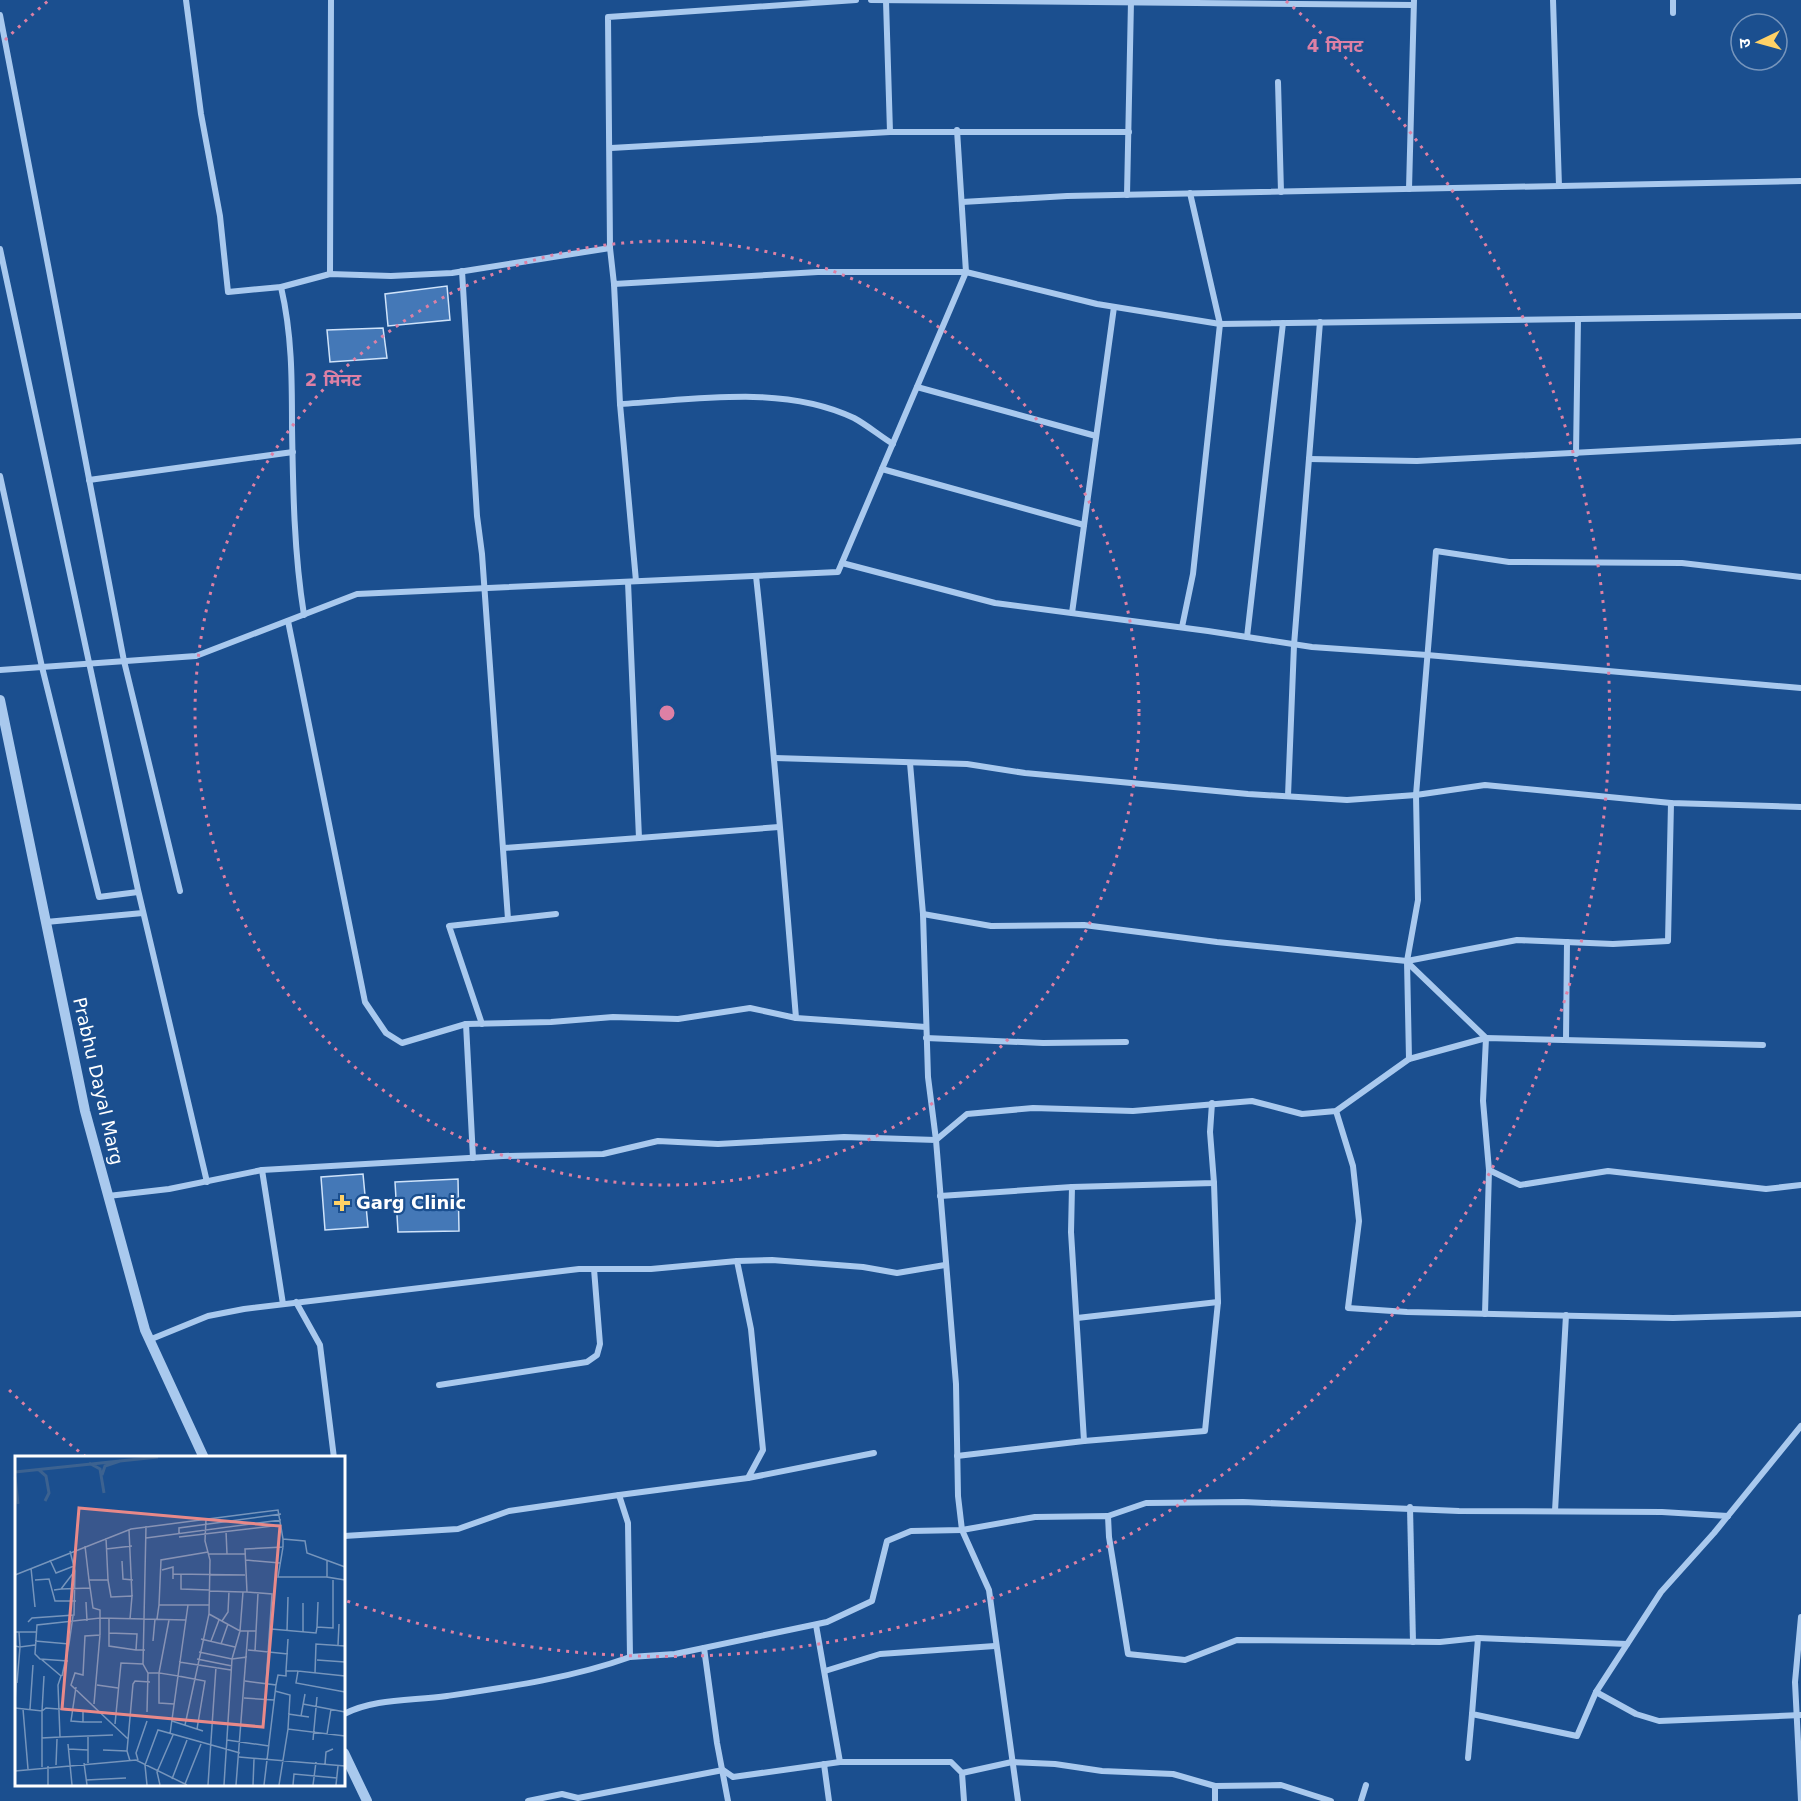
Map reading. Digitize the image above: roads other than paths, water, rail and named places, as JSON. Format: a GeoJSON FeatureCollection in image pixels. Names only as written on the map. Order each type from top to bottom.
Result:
{"type":"FeatureCollection","features":[{"type":"Feature","properties":{"kind":"street"},"geometry":{"type":"LineString","coordinates":[[186,0],[201,114],[218,205],[228,292],[281,286],[330,274],[391,276],[462,271],[610,248]]}},
{"type":"Feature","properties":{"kind":"street"},"geometry":{"type":"LineString","coordinates":[[330,274],[331,0]]}},
{"type":"Feature","properties":{"kind":"street"},"geometry":{"type":"LineString","coordinates":[[636,582],[610,248],[611,148],[608,16],[856,0]]}},
{"type":"Feature","properties":{"kind":"street"},"geometry":{"type":"LineString","coordinates":[[871,0],[1414,2],[1408,189]]}},
{"type":"Feature","properties":{"kind":"street"},"geometry":{"type":"LineString","coordinates":[[1553,0],[1559,186]]}},
{"type":"Feature","properties":{"kind":"street"},"geometry":{"type":"LineString","coordinates":[[1673,0],[1673,13]]}},
{"type":"Feature","properties":{"kind":"street"},"geometry":{"type":"LineString","coordinates":[[886,1],[890,132]]}},
{"type":"Feature","properties":{"kind":"street"},"geometry":{"type":"LineString","coordinates":[[1127,195],[1131,2]]}},
{"type":"Feature","properties":{"kind":"street"},"geometry":{"type":"LineString","coordinates":[[0,15],[124,661],[180,891]]}},
{"type":"Feature","properties":{"kind":"street"},"geometry":{"type":"LineString","coordinates":[[1278,82],[1281,192]]}},
{"type":"Feature","properties":{"kind":"street"},"geometry":{"type":"LineString","coordinates":[[611,148],[890,132],[957,130],[1129,132]]}},
{"type":"Feature","properties":{"kind":"street"},"geometry":{"type":"LineString","coordinates":[[0,670],[196,656],[357,594],[838,572],[966,272],[957,130]]}},
{"type":"Feature","properties":{"kind":"street"},"geometry":{"type":"LineString","coordinates":[[962,202],[1190,193],[1801,181]]}},
{"type":"Feature","properties":{"kind":"street"},"geometry":{"type":"LineString","coordinates":[[1182,627],[1193,574],[1220,324],[1190,193]]}},
{"type":"Feature","properties":{"kind":"street"},"geometry":{"type":"LineString","coordinates":[[0,249],[138,892],[207,1182]]}},
{"type":"Feature","properties":{"kind":"street"},"geometry":{"type":"LineString","coordinates":[[462,271],[477,516],[508,919]]}},
{"type":"Feature","properties":{"kind":"street"},"geometry":{"type":"LineString","coordinates":[[614,284],[818,272],[966,272],[1113,307],[1220,324],[1801,316]]}},
{"type":"Feature","properties":{"kind":"street"},"geometry":{"type":"LineString","coordinates":[[281,286],[288,319],[293,364],[296,566],[304,615]]}},
{"type":"Feature","properties":{"kind":"street"},"geometry":{"type":"LineString","coordinates":[[1072,613],[1113,307]]}},
{"type":"Feature","properties":{"kind":"street"},"geometry":{"type":"LineString","coordinates":[[1576,454],[1578,319]]}},
{"type":"Feature","properties":{"kind":"street"},"geometry":{"type":"LineString","coordinates":[[1288,796],[1294,645],[1320,322]]}},
{"type":"Feature","properties":{"kind":"street"},"geometry":{"type":"LineString","coordinates":[[1247,637],[1283,323]]}},
{"type":"Feature","properties":{"kind":"street"},"geometry":{"type":"LineString","coordinates":[[917,387],[1096,436]]}},
{"type":"Feature","properties":{"kind":"street"},"geometry":{"type":"LineString","coordinates":[[621,404],[703,397],[807,402],[855,419],[893,444]]}},
{"type":"Feature","properties":{"kind":"street"},"geometry":{"type":"LineString","coordinates":[[1309,459],[1417,461],[1801,441]]}},
{"type":"Feature","properties":{"kind":"street"},"geometry":{"type":"LineString","coordinates":[[89,480],[293,452]]}},
{"type":"Feature","properties":{"kind":"street"},"geometry":{"type":"LineString","coordinates":[[882,469],[1084,525]]}},
{"type":"Feature","properties":{"kind":"street"},"geometry":{"type":"LineString","coordinates":[[0,476],[42,667],[99,897],[138,892]]}},
{"type":"Feature","properties":{"kind":"street"},"geometry":{"type":"LineString","coordinates":[[1409,1059],[1407,961],[1418,900],[1416,795],[1436,551],[1509,562],[1682,563],[1801,578]]}},
{"type":"Feature","properties":{"kind":"street"},"geometry":{"type":"LineString","coordinates":[[842,562],[995,603],[1182,627],[1294,645],[1801,688]]}},
{"type":"Feature","properties":{"kind":"street"},"geometry":{"type":"LineString","coordinates":[[756,576],[776,758],[779,827],[796,1018]]}},
{"type":"Feature","properties":{"kind":"street"},"geometry":{"type":"LineString","coordinates":[[628,582],[639,838]]}},
{"type":"Feature","properties":{"kind":"street"},"geometry":{"type":"LineString","coordinates":[[288,621],[365,1002],[386,1033],[402,1043],[465,1024],[551,1022],[613,1017],[678,1019],[750,1008],[796,1018],[926,1027]]}},
{"type":"Feature","properties":{"kind":"street","name":"Prabhu Dayal Marg"},"geometry":{"type":"LineString","coordinates":[[0,700],[85,1111],[149,1340],[203,1456]]}},
{"type":"Feature","properties":{"kind":"street"},"geometry":{"type":"LineString","coordinates":[[776,758],[967,764],[1025,772],[1347,800],[1416,795],[1485,785],[1671,803],[1801,807]]}},
{"type":"Feature","properties":{"kind":"street"},"geometry":{"type":"LineString","coordinates":[[910,763],[923,914],[928,1077],[936,1140],[956,1384],[957,1456],[962,1530],[989,1590],[1018,1801]]}},
{"type":"Feature","properties":{"kind":"street"},"geometry":{"type":"LineString","coordinates":[[923,914],[991,927],[1084,925],[1217,942],[1407,961],[1517,940],[1613,944],[1668,941],[1671,803]]}},
{"type":"Feature","properties":{"kind":"street"},"geometry":{"type":"LineString","coordinates":[[504,849],[779,827]]}},
{"type":"Feature","properties":{"kind":"street"},"geometry":{"type":"LineString","coordinates":[[46,921],[143,913]]}},
{"type":"Feature","properties":{"kind":"street"},"geometry":{"type":"LineString","coordinates":[[482,1024],[449,926],[556,914]]}},
{"type":"Feature","properties":{"kind":"street"},"geometry":{"type":"LineString","coordinates":[[1566,1040],[1567,942]]}},
{"type":"Feature","properties":{"kind":"street"},"geometry":{"type":"LineString","coordinates":[[1407,961],[1486,1038],[1483,1101],[1489,1170],[1485,1314]]}},
{"type":"Feature","properties":{"kind":"street"},"geometry":{"type":"LineString","coordinates":[[465,1024],[473,1158]]}},
{"type":"Feature","properties":{"kind":"street"},"geometry":{"type":"LineString","coordinates":[[926,1038],[1043,1043],[1126,1042]]}},
{"type":"Feature","properties":{"kind":"street"},"geometry":{"type":"LineString","coordinates":[[108,1196],[207,1182],[262,1170],[473,1158],[603,1154],[658,1141],[718,1144],[844,1137],[936,1140],[967,1114],[1033,1108],[1133,1111],[1252,1101],[1302,1114],[1336,1111],[1409,1059],[1486,1038],[1763,1045]]}},
{"type":"Feature","properties":{"kind":"street"},"geometry":{"type":"LineString","coordinates":[[957,1456],[1084,1441],[1205,1431],[1218,1302],[1210,1132],[1212,1103]]}},
{"type":"Feature","properties":{"kind":"street"},"geometry":{"type":"LineString","coordinates":[[1336,1111],[1353,1166],[1359,1221],[1348,1308],[1673,1318],[1801,1314]]}},
{"type":"Feature","properties":{"kind":"street"},"geometry":{"type":"LineString","coordinates":[[262,1170],[283,1304]]}},
{"type":"Feature","properties":{"kind":"street"},"geometry":{"type":"LineString","coordinates":[[1489,1170],[1520,1185],[1608,1171],[1766,1189],[1801,1185]]}},
{"type":"Feature","properties":{"kind":"street"},"geometry":{"type":"LineString","coordinates":[[940,1196],[1072,1187],[1214,1183]]}},
{"type":"Feature","properties":{"kind":"street"},"geometry":{"type":"LineString","coordinates":[[1072,1187],[1071,1232],[1084,1441]]}},
{"type":"Feature","properties":{"kind":"street"},"geometry":{"type":"LineString","coordinates":[[149,1340],[208,1316],[283,1304],[594,1269],[651,1269],[772,1260],[851,1266],[897,1274],[945,1265]]}},
{"type":"Feature","properties":{"kind":"street"},"geometry":{"type":"LineString","coordinates":[[736,1261],[751,1329],[764,1450],[748,1478]]}},
{"type":"Feature","properties":{"kind":"street"},"geometry":{"type":"LineString","coordinates":[[439,1385],[587,1362],[597,1355],[600,1344],[594,1269]]}},
{"type":"Feature","properties":{"kind":"street"},"geometry":{"type":"LineString","coordinates":[[296,1302],[320,1345],[334,1456]]}},
{"type":"Feature","properties":{"kind":"street"},"geometry":{"type":"LineString","coordinates":[[1077,1318],[1218,1302]]}},
{"type":"Feature","properties":{"kind":"street"},"geometry":{"type":"LineString","coordinates":[[1555,1511],[1566,1315]]}},
{"type":"Feature","properties":{"kind":"street"},"geometry":{"type":"LineString","coordinates":[[1472,1714],[1577,1736],[1596,1692],[1660,1592],[1728,1516],[1801,1426]]}},
{"type":"Feature","properties":{"kind":"street"},"geometry":{"type":"LineString","coordinates":[[345,1535],[458,1529],[509,1511],[748,1478],[874,1453]]}},
{"type":"Feature","properties":{"kind":"street"},"geometry":{"type":"LineString","coordinates":[[619,1495],[628,1523],[630,1657]]}},
{"type":"Feature","properties":{"kind":"street"},"geometry":{"type":"LineString","coordinates":[[345,1714],[380,1702],[446,1696],[592,1670],[630,1657],[675,1654],[827,1622],[872,1600],[887,1541],[911,1532],[962,1530],[1035,1517],[1108,1516],[1146,1503],[1243,1502],[1410,1507],[1459,1511],[1662,1512],[1728,1516]]}},
{"type":"Feature","properties":{"kind":"street"},"geometry":{"type":"LineString","coordinates":[[1410,1507],[1413,1642]]}},
{"type":"Feature","properties":{"kind":"street"},"geometry":{"type":"LineString","coordinates":[[1108,1516],[1109,1537],[1128,1654],[1185,1660],[1237,1640],[1413,1642],[1478,1638],[1627,1644]]}},
{"type":"Feature","properties":{"kind":"street"},"geometry":{"type":"LineString","coordinates":[[1801,1617],[1795,1683],[1799,1715],[1801,1801]]}},
{"type":"Feature","properties":{"kind":"street"},"geometry":{"type":"LineString","coordinates":[[816,1625],[840,1762]]}},
{"type":"Feature","properties":{"kind":"street"},"geometry":{"type":"LineString","coordinates":[[1468,1758],[1478,1638]]}},
{"type":"Feature","properties":{"kind":"street"},"geometry":{"type":"LineString","coordinates":[[825,1671],[880,1654],[995,1646]]}},
{"type":"Feature","properties":{"kind":"street"},"geometry":{"type":"LineString","coordinates":[[704,1648],[728,1801]]}},
{"type":"Feature","properties":{"kind":"street"},"geometry":{"type":"LineString","coordinates":[[1596,1692],[1636,1714],[1659,1722],[1799,1715]]}},
{"type":"Feature","properties":{"kind":"street"},"geometry":{"type":"LineString","coordinates":[[345,1755],[367,1801]]}},
{"type":"Feature","properties":{"kind":"street"},"geometry":{"type":"LineString","coordinates":[[528,1801],[562,1794],[579,1798],[723,1770],[733,1777],[840,1762],[951,1762],[962,1773],[964,1801]]}},
{"type":"Feature","properties":{"kind":"street"},"geometry":{"type":"LineString","coordinates":[[962,1773],[1012,1762],[1055,1764],[1102,1771],[1173,1774],[1215,1786],[1281,1785],[1331,1801]]}},
{"type":"Feature","properties":{"kind":"street"},"geometry":{"type":"LineString","coordinates":[[824,1764],[829,1801]]}},
{"type":"Feature","properties":{"kind":"street"},"geometry":{"type":"LineString","coordinates":[[1360,1801],[1366,1785]]}},
{"type":"Feature","properties":{"kind":"street"},"geometry":{"type":"LineString","coordinates":[[1215,1786],[1215,1801]]}},
{"type":"Feature","properties":{"kind":"street"},"geometry":{"type":"LineString","coordinates":[[562,1794],[571,1801]]}},
{"type":"Feature","properties":{"kind":"place","name":"Garg Clinic"},"geometry":{"type":"Point","coordinates":[342,1203]}}]}
